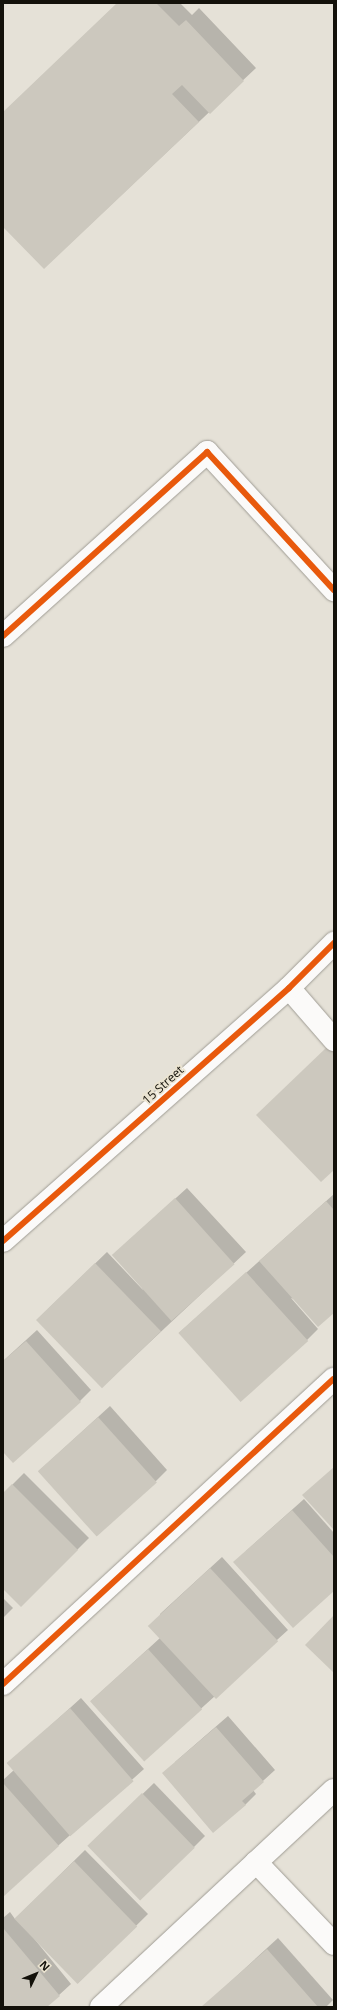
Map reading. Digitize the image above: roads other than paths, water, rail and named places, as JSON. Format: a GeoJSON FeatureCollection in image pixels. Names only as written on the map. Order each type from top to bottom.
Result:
{"type":"FeatureCollection","features":[{"type":"Feature","properties":{"kind":"street"},"geometry":{"type":"LineString","coordinates":[[3,636],[207,452],[334,590]]}},
{"type":"Feature","properties":{"kind":"street","name":"15 Street"},"geometry":{"type":"LineString","coordinates":[[3,1241],[289,988],[334,943]]}},
{"type":"Feature","properties":{"kind":"street"},"geometry":{"type":"LineString","coordinates":[[289,988],[334,1040]]}},
{"type":"Feature","properties":{"kind":"street"},"geometry":{"type":"LineString","coordinates":[[3,1684],[334,1379]]}},
{"type":"Feature","properties":{"kind":"street"},"geometry":{"type":"LineString","coordinates":[[101,2007],[334,1790]]}},
{"type":"Feature","properties":{"kind":"street"},"geometry":{"type":"LineString","coordinates":[[256,1862],[334,1944]]}}]}
